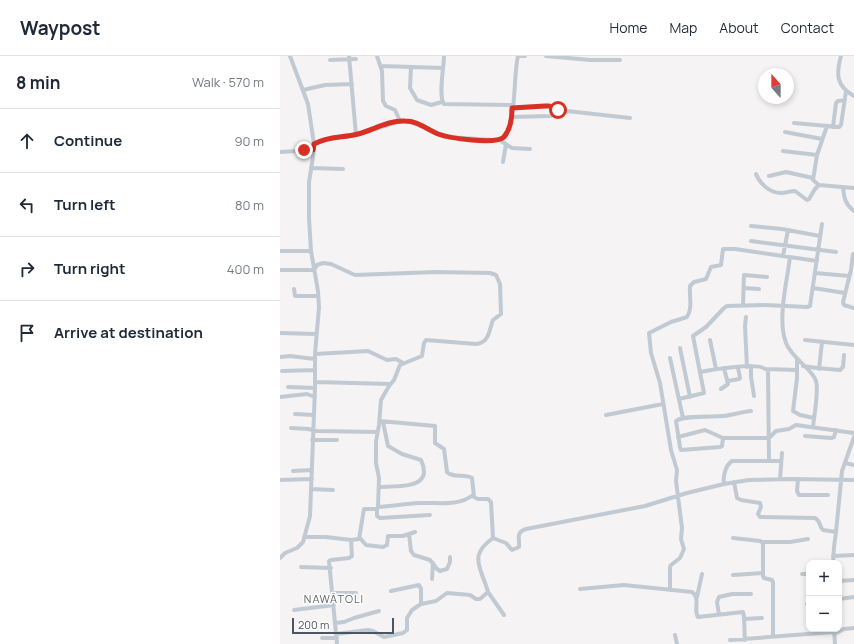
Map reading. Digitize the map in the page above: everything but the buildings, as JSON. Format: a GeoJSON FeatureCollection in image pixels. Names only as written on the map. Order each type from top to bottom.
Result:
{"type":"FeatureCollection","features":[{"type":"Feature","properties":{"kind":"street"},"geometry":{"type":"LineString","coordinates":[[280,558],[284,553],[300,546],[310,516],[315,397],[315,357],[318,316],[318,296],[311,251],[308,182],[312,168],[314,144],[308,104],[290,56]]}},
{"type":"Feature","properties":{"kind":"street"},"geometry":{"type":"LineString","coordinates":[[377,56],[381,66],[383,101],[386,106],[395,110],[400,121]]}},
{"type":"Feature","properties":{"kind":"street"},"geometry":{"type":"LineString","coordinates":[[442,102],[441,91],[444,56]]}},
{"type":"Feature","properties":{"kind":"street"},"geometry":{"type":"LineString","coordinates":[[499,140],[504,137],[507,132],[512,117],[515,73],[518,56],[525,56]]}},
{"type":"Feature","properties":{"kind":"street"},"geometry":{"type":"LineString","coordinates":[[546,56],[620,60]]}},
{"type":"Feature","properties":{"kind":"street"},"geometry":{"type":"LineString","coordinates":[[841,56],[839,67],[840,84],[846,91],[854,96]]}},
{"type":"Feature","properties":{"kind":"street"},"geometry":{"type":"LineString","coordinates":[[330,60],[349,58],[356,59]]}},
{"type":"Feature","properties":{"kind":"street"},"geometry":{"type":"LineString","coordinates":[[349,58],[356,135]]}},
{"type":"Feature","properties":{"kind":"street"},"geometry":{"type":"LineString","coordinates":[[381,66],[443,68]]}},
{"type":"Feature","properties":{"kind":"street"},"geometry":{"type":"LineString","coordinates":[[411,67],[410,88],[417,100],[431,105],[442,102],[446,105],[513,107],[549,106],[558,110],[569,112],[630,118]]}},
{"type":"Feature","properties":{"kind":"street"},"geometry":{"type":"LineString","coordinates":[[302,90],[325,85],[352,84]]}},
{"type":"Feature","properties":{"kind":"street"},"geometry":{"type":"LineString","coordinates":[[794,123],[841,127],[846,91]]}},
{"type":"Feature","properties":{"kind":"street"},"geometry":{"type":"LineString","coordinates":[[833,127],[836,103],[838,101],[845,100]]}},
{"type":"Feature","properties":{"kind":"street"},"geometry":{"type":"LineString","coordinates":[[512,117],[550,116],[569,112]]}},
{"type":"Feature","properties":{"kind":"street"},"geometry":{"type":"LineString","coordinates":[[314,144],[323,139],[356,135],[400,121],[414,122],[448,137],[499,140],[516,149],[530,149]]}},
{"type":"Feature","properties":{"kind":"street"},"geometry":{"type":"LineString","coordinates":[[827,126],[817,155],[813,178],[814,182],[819,185],[854,188]]}},
{"type":"Feature","properties":{"kind":"street"},"geometry":{"type":"LineString","coordinates":[[785,132],[822,139]]}},
{"type":"Feature","properties":{"kind":"street"},"geometry":{"type":"LineString","coordinates":[[503,162],[506,144]]}},
{"type":"Feature","properties":{"kind":"street"},"geometry":{"type":"LineString","coordinates":[[280,152],[313,150]]}},
{"type":"Feature","properties":{"kind":"street"},"geometry":{"type":"LineString","coordinates":[[783,151],[817,155]]}},
{"type":"Feature","properties":{"kind":"street"},"geometry":{"type":"LineString","coordinates":[[312,168],[343,169]]}},
{"type":"Feature","properties":{"kind":"street"},"geometry":{"type":"LineString","coordinates":[[769,176],[786,172],[813,178]]}},
{"type":"Feature","properties":{"kind":"street"},"geometry":{"type":"LineString","coordinates":[[756,174],[760,183],[773,191],[783,193],[795,191],[807,200],[815,188],[819,185]]}},
{"type":"Feature","properties":{"kind":"street"},"geometry":{"type":"LineString","coordinates":[[843,187],[845,201],[854,211]]}},
{"type":"Feature","properties":{"kind":"street"},"geometry":{"type":"LineString","coordinates":[[679,399],[704,393],[693,336],[706,328],[724,308],[743,305],[809,307],[814,288],[822,224]]}},
{"type":"Feature","properties":{"kind":"street"},"geometry":{"type":"LineString","coordinates":[[751,226],[788,230],[820,236]]}},
{"type":"Feature","properties":{"kind":"street"},"geometry":{"type":"LineString","coordinates":[[783,256],[788,230]]}},
{"type":"Feature","properties":{"kind":"street"},"geometry":{"type":"LineString","coordinates":[[751,241],[836,252]]}},
{"type":"Feature","properties":{"kind":"street"},"geometry":{"type":"LineString","coordinates":[[670,590],[670,567],[680,558],[684,549],[681,539],[682,528],[676,481],[677,470],[671,450],[660,383],[651,353],[649,332],[671,322],[687,317],[690,308],[690,286],[694,282],[706,279],[711,267],[721,265],[723,248],[817,261]]}},
{"type":"Feature","properties":{"kind":"street"},"geometry":{"type":"LineString","coordinates":[[280,251],[311,251]]}},
{"type":"Feature","properties":{"kind":"street"},"geometry":{"type":"LineString","coordinates":[[853,254],[843,304],[854,308]]}},
{"type":"Feature","properties":{"kind":"street"},"geometry":{"type":"LineString","coordinates":[[790,257],[784,306],[783,323],[785,342],[797,359],[813,376],[816,384],[813,427]]}},
{"type":"Feature","properties":{"kind":"street"},"geometry":{"type":"LineString","coordinates":[[280,270],[314,270],[317,265],[327,263],[341,267],[355,275],[436,272],[490,273],[496,275],[500,284],[501,314],[493,320],[491,331],[486,340],[480,344],[426,340],[424,343],[422,356],[402,363],[398,368],[394,380],[381,400],[381,422],[388,446],[402,454],[421,460],[424,473],[422,479],[411,485],[379,487]]}},
{"type":"Feature","properties":{"kind":"street"},"geometry":{"type":"LineString","coordinates":[[815,273],[849,276]]}},
{"type":"Feature","properties":{"kind":"street"},"geometry":{"type":"LineString","coordinates":[[743,305],[743,276],[745,274],[766,277]]}},
{"type":"Feature","properties":{"kind":"street"},"geometry":{"type":"LineString","coordinates":[[744,288],[759,289]]}},
{"type":"Feature","properties":{"kind":"street"},"geometry":{"type":"LineString","coordinates":[[814,288],[845,293]]}},
{"type":"Feature","properties":{"kind":"street"},"geometry":{"type":"LineString","coordinates":[[294,289],[295,296],[318,296]]}},
{"type":"Feature","properties":{"kind":"street"},"geometry":{"type":"LineString","coordinates":[[746,318],[745,326],[749,366],[754,396]]}},
{"type":"Feature","properties":{"kind":"street"},"geometry":{"type":"LineString","coordinates":[[280,332],[316,334]]}},
{"type":"Feature","properties":{"kind":"street"},"geometry":{"type":"LineString","coordinates":[[710,340],[716,369]]}},
{"type":"Feature","properties":{"kind":"street"},"geometry":{"type":"LineString","coordinates":[[805,340],[854,345]]}},
{"type":"Feature","properties":{"kind":"street"},"geometry":{"type":"LineString","coordinates":[[819,369],[822,342]]}},
{"type":"Feature","properties":{"kind":"street"},"geometry":{"type":"LineString","coordinates":[[680,348],[690,397]]}},
{"type":"Feature","properties":{"kind":"street"},"geometry":{"type":"LineString","coordinates":[[280,357],[315,357],[368,351],[387,360],[396,359],[402,363]]}},
{"type":"Feature","properties":{"kind":"street"},"geometry":{"type":"LineString","coordinates":[[803,366],[819,369],[840,370],[842,369],[844,355]]}},
{"type":"Feature","properties":{"kind":"street"},"geometry":{"type":"LineString","coordinates":[[670,358],[683,418]]}},
{"type":"Feature","properties":{"kind":"street"},"geometry":{"type":"LineString","coordinates":[[797,359],[794,412],[814,418]]}},
{"type":"Feature","properties":{"kind":"street"},"geometry":{"type":"LineString","coordinates":[[700,372],[749,366],[761,366],[765,369],[797,370]]}},
{"type":"Feature","properties":{"kind":"street"},"geometry":{"type":"LineString","coordinates":[[728,382],[740,378],[738,367]]}},
{"type":"Feature","properties":{"kind":"street"},"geometry":{"type":"LineString","coordinates":[[721,389],[728,386],[724,368]]}},
{"type":"Feature","properties":{"kind":"street"},"geometry":{"type":"LineString","coordinates":[[768,369],[768,461]]}},
{"type":"Feature","properties":{"kind":"street"},"geometry":{"type":"LineString","coordinates":[[282,371],[315,370]]}},
{"type":"Feature","properties":{"kind":"street"},"geometry":{"type":"LineString","coordinates":[[315,382],[390,384]]}},
{"type":"Feature","properties":{"kind":"street"},"geometry":{"type":"LineString","coordinates":[[288,387],[315,388]]}},
{"type":"Feature","properties":{"kind":"street"},"geometry":{"type":"LineString","coordinates":[[280,397],[307,394],[315,397]]}},
{"type":"Feature","properties":{"kind":"street"},"geometry":{"type":"LineString","coordinates":[[606,415],[663,404]]}},
{"type":"Feature","properties":{"kind":"street"},"geometry":{"type":"LineString","coordinates":[[723,438],[722,446],[720,447],[683,451],[680,449],[676,421],[683,418],[723,416],[751,410]]}},
{"type":"Feature","properties":{"kind":"street"},"geometry":{"type":"LineString","coordinates":[[295,414],[314,415]]}},
{"type":"Feature","properties":{"kind":"street"},"geometry":{"type":"LineString","coordinates":[[381,422],[377,432],[376,451],[379,478],[377,516],[380,518],[430,515]]}},
{"type":"Feature","properties":{"kind":"street"},"geometry":{"type":"LineString","coordinates":[[381,422],[435,426],[434,440],[444,449],[447,472],[452,475],[470,476],[473,480],[473,494],[476,499],[488,499],[491,502],[493,538],[479,555],[481,571],[488,592],[504,615]]}},
{"type":"Feature","properties":{"kind":"street"},"geometry":{"type":"LineString","coordinates":[[678,437],[705,430],[723,438],[769,438],[776,431],[789,429],[796,425],[854,433]]}},
{"type":"Feature","properties":{"kind":"street"},"geometry":{"type":"LineString","coordinates":[[291,428],[377,432]]}},
{"type":"Feature","properties":{"kind":"street"},"geometry":{"type":"LineString","coordinates":[[805,436],[833,438],[836,430]]}},
{"type":"Feature","properties":{"kind":"street"},"geometry":{"type":"LineString","coordinates":[[833,560],[841,479],[845,463],[853,445],[854,437]]}},
{"type":"Feature","properties":{"kind":"street"},"geometry":{"type":"LineString","coordinates":[[312,440],[337,440]]}},
{"type":"Feature","properties":{"kind":"street"},"geometry":{"type":"LineString","coordinates":[[780,479],[782,453]]}},
{"type":"Feature","properties":{"kind":"street"},"geometry":{"type":"LineString","coordinates":[[724,484],[725,471],[732,461],[781,461]]}},
{"type":"Feature","properties":{"kind":"street"},"geometry":{"type":"LineString","coordinates":[[845,463],[854,465]]}},
{"type":"Feature","properties":{"kind":"street"},"geometry":{"type":"LineString","coordinates":[[293,472],[312,470]]}},
{"type":"Feature","properties":{"kind":"street"},"geometry":{"type":"LineString","coordinates":[[280,480],[312,479]]}},
{"type":"Feature","properties":{"kind":"street"},"geometry":{"type":"LineString","coordinates":[[493,538],[506,544],[512,550],[518,547],[518,534],[526,529],[645,506],[734,482],[761,479],[854,480]]}},
{"type":"Feature","properties":{"kind":"street"},"geometry":{"type":"LineString","coordinates":[[798,479],[797,491],[799,495],[828,495]]}},
{"type":"Feature","properties":{"kind":"street"},"geometry":{"type":"LineString","coordinates":[[734,482],[736,496],[738,499],[760,504],[761,507],[758,512],[759,516],[815,518],[823,530],[836,532]]}},
{"type":"Feature","properties":{"kind":"street"},"geometry":{"type":"LineString","coordinates":[[311,489],[333,490]]}},
{"type":"Feature","properties":{"kind":"street"},"geometry":{"type":"LineString","coordinates":[[415,532],[401,536],[388,536],[387,545],[383,547],[366,545],[360,538],[364,509],[411,504],[448,503],[465,500],[473,494]]}},
{"type":"Feature","properties":{"kind":"street"},"geometry":{"type":"LineString","coordinates":[[409,534],[414,555],[428,559],[440,571],[449,566],[450,556]]}},
{"type":"Feature","properties":{"kind":"street"},"geometry":{"type":"LineString","coordinates":[[304,537],[326,537],[351,540],[358,540],[360,538]]}},
{"type":"Feature","properties":{"kind":"street"},"geometry":{"type":"LineString","coordinates":[[733,538],[762,542],[790,542],[808,539]]}},
{"type":"Feature","properties":{"kind":"street"},"geometry":{"type":"LineString","coordinates":[[337,644],[330,560],[348,558],[352,556],[351,540]]}},
{"type":"Feature","properties":{"kind":"street"},"geometry":{"type":"LineString","coordinates":[[762,542],[764,578],[772,580],[773,582],[774,637]]}},
{"type":"Feature","properties":{"kind":"street"},"geometry":{"type":"LineString","coordinates":[[833,556],[854,555]]}},
{"type":"Feature","properties":{"kind":"street"},"geometry":{"type":"LineString","coordinates":[[432,562],[432,579]]}},
{"type":"Feature","properties":{"kind":"street"},"geometry":{"type":"LineString","coordinates":[[302,567],[331,568]]}},
{"type":"Feature","properties":{"kind":"street"},"geometry":{"type":"LineString","coordinates":[[733,575],[763,573]]}},
{"type":"Feature","properties":{"kind":"street"},"geometry":{"type":"LineString","coordinates":[[702,574],[697,597],[696,613],[698,617],[741,612],[744,613],[745,640]]}},
{"type":"Feature","properties":{"kind":"street"},"geometry":{"type":"LineString","coordinates":[[842,580],[854,580]]}},
{"type":"Feature","properties":{"kind":"street"},"geometry":{"type":"LineString","coordinates":[[391,591],[419,585],[421,604]]}},
{"type":"Feature","properties":{"kind":"street"},"geometry":{"type":"LineString","coordinates":[[580,590],[624,585],[692,592],[697,597]]}},
{"type":"Feature","properties":{"kind":"street"},"geometry":{"type":"LineString","coordinates":[[322,638],[368,630],[384,637],[403,633],[406,630],[407,618],[409,614],[421,604],[436,601],[447,593],[470,595],[478,600],[484,597],[488,592]]}},
{"type":"Feature","properties":{"kind":"street"},"geometry":{"type":"LineString","coordinates":[[333,593],[356,593]]}},
{"type":"Feature","properties":{"kind":"street"},"geometry":{"type":"LineString","coordinates":[[719,615],[717,602],[719,597],[732,594],[751,594]]}},
{"type":"Feature","properties":{"kind":"street"},"geometry":{"type":"LineString","coordinates":[[842,599],[854,597]]}},
{"type":"Feature","properties":{"kind":"street"},"geometry":{"type":"LineString","coordinates":[[294,610],[334,605]]}},
{"type":"Feature","properties":{"kind":"street"},"geometry":{"type":"LineString","coordinates":[[335,623],[344,622],[379,611]]}},
{"type":"Feature","properties":{"kind":"street"},"geometry":{"type":"LineString","coordinates":[[744,619],[762,618]]}},
{"type":"Feature","properties":{"kind":"street"},"geometry":{"type":"LineString","coordinates":[[842,630],[854,628]]}},
{"type":"Feature","properties":{"kind":"street"},"geometry":{"type":"LineString","coordinates":[[730,640],[834,632],[835,644]]}},
{"type":"Feature","properties":{"kind":"street"},"geometry":{"type":"LineString","coordinates":[[675,635],[678,644]]}},
{"type":"Feature","properties":{"kind":"district","name":"NAWĀTOLI"},"geometry":{"type":"Point","coordinates":[334,598]}},
{"type":"Feature","properties":{"kind":"route"},"geometry":{"type":"LineString","coordinates":[[304,150],[313,150],[314,144],[323,139],[356,135],[389,123],[400,121],[420,124],[432,131],[448,137],[499,140],[504,137],[510,125],[512,108],[549,106],[558,110]]}}]}
